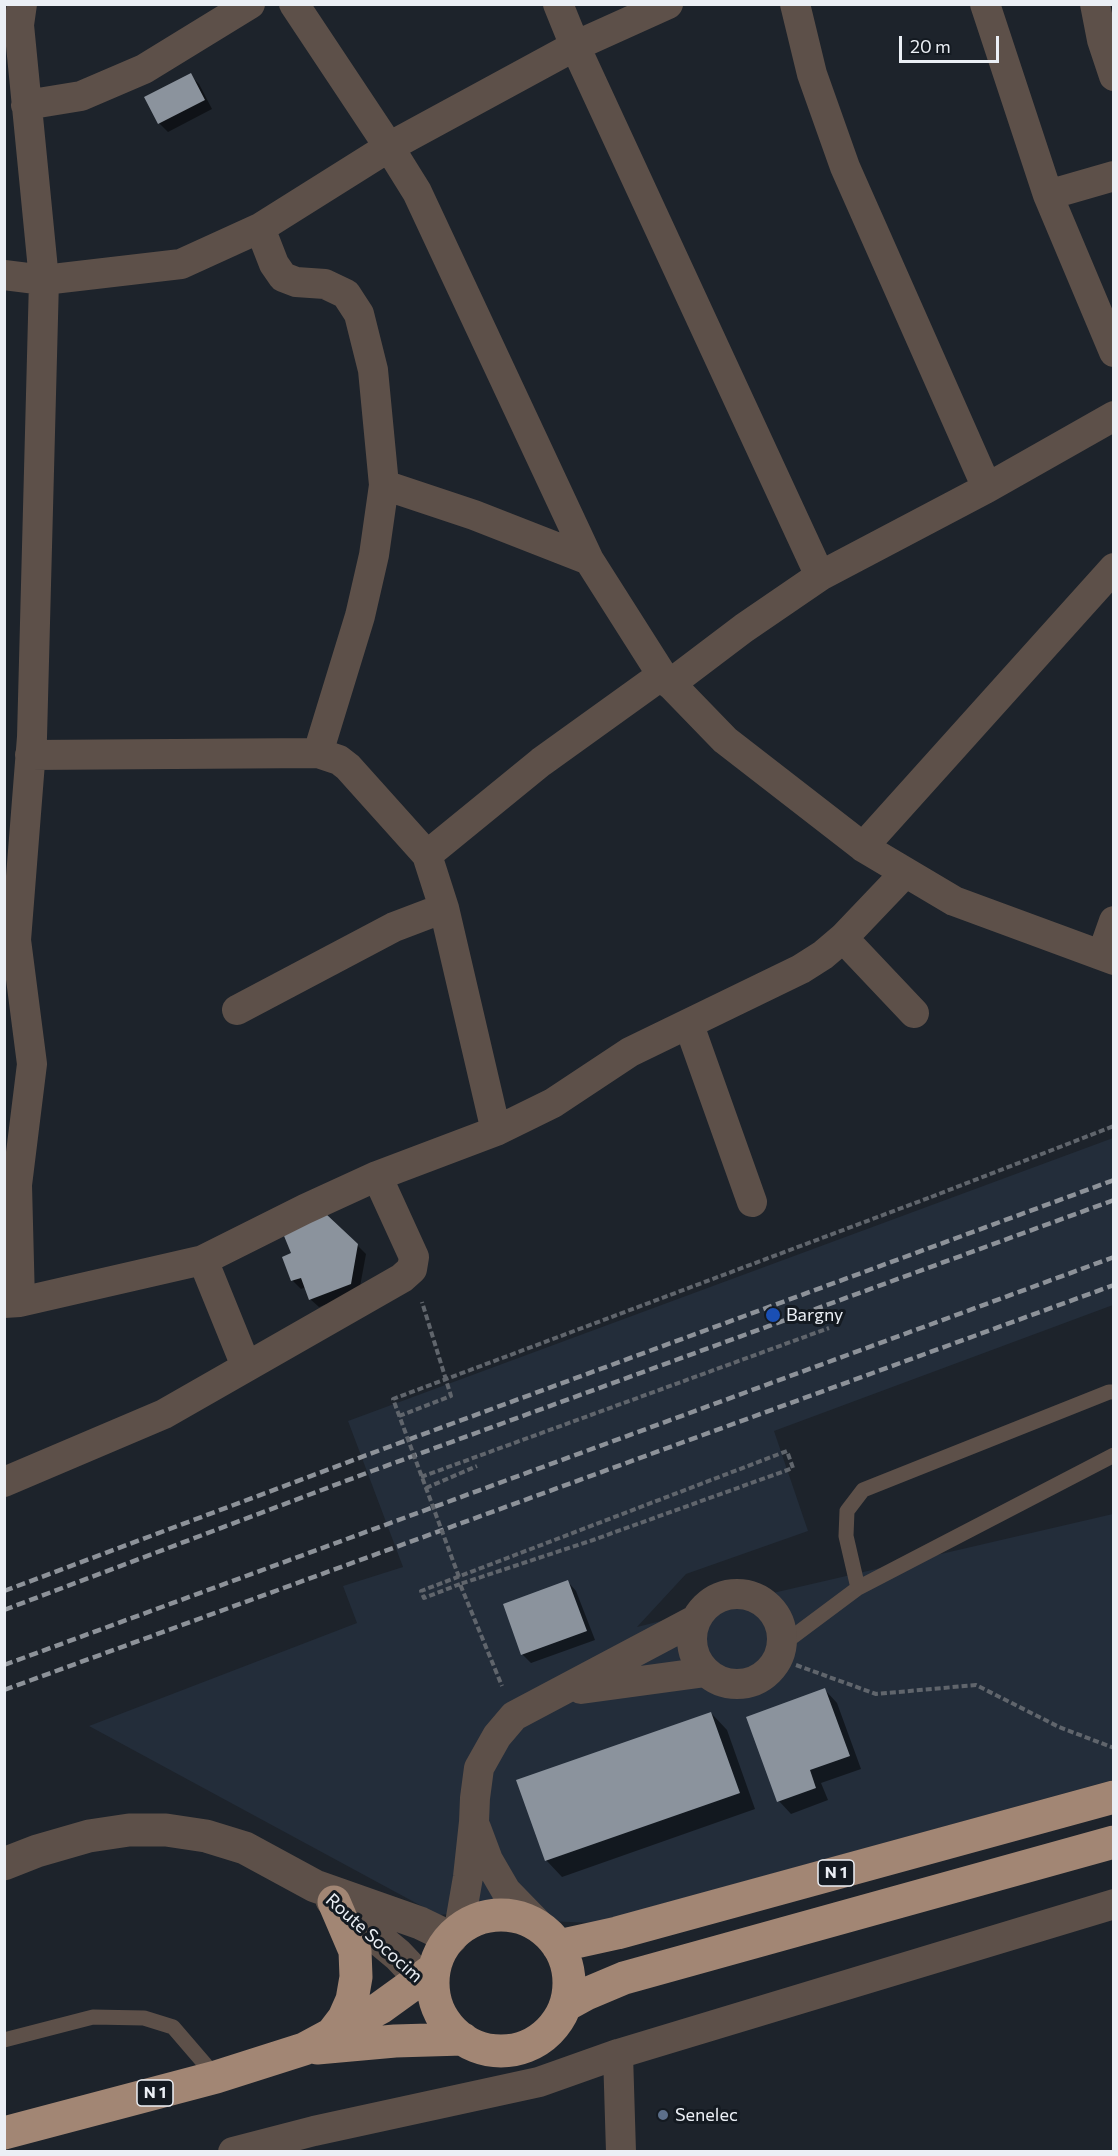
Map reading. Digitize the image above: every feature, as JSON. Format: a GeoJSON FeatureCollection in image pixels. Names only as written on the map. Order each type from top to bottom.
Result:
{"type":"FeatureCollection","features":[{"type":"Feature","properties":{"kind":"highway","name":"N 1"},"geometry":{"type":"LineString","coordinates":[[429,1980],[441,2015],[455,2033],[463,2039],[490,2050],[510,2051],[529,2046],[544,2037],[556,2024],[566,2005],[570,1984],[567,1963],[550,1937],[617,1933],[1113,1797]]}},
{"type":"Feature","properties":{"kind":"highway"},"geometry":{"type":"LineString","coordinates":[[566,2005],[624,1978],[1113,1842]]}},
{"type":"Feature","properties":{"kind":"highway"},"geometry":{"type":"LineString","coordinates":[[317,2042],[344,2018],[352,2000],[356,1977],[355,1952],[325,1894]]}},
{"type":"Feature","properties":{"kind":"highway"},"geometry":{"type":"LineString","coordinates":[[455,1934],[480,1918],[502,1915],[523,1918],[550,1937]]}},
{"type":"Feature","properties":{"kind":"highway","name":"N 1"},"geometry":{"type":"LineString","coordinates":[[4,2133],[216,2077],[317,2042],[429,1980],[443,1947],[455,1934]]}},
{"type":"Feature","properties":{"kind":"highway","name":"N 1"},"geometry":{"type":"LineString","coordinates":[[317,2042],[463,2039]]}},
{"type":"Feature","properties":{"kind":"street"},"geometry":{"type":"LineString","coordinates":[[22,4],[19,25],[44,280],[10,943],[32,1064],[17,1185],[12,1302],[204,1260],[377,1176],[496,1131],[553,1103],[630,1052],[801,969],[823,955],[843,938],[905,873]]}},
{"type":"Feature","properties":{"kind":"street"},"geometry":{"type":"LineString","coordinates":[[26,105],[81,96],[144,69],[250,4]]}},
{"type":"Feature","properties":{"kind":"street"},"geometry":{"type":"LineString","coordinates":[[294,4],[417,192],[589,560],[666,679],[725,740],[863,847],[954,901],[1108,957],[1113,921]]}},
{"type":"Feature","properties":{"kind":"street"},"geometry":{"type":"LineString","coordinates":[[558,4],[575,46],[820,576]]}},
{"type":"Feature","properties":{"kind":"street"},"geometry":{"type":"LineString","coordinates":[[4,275],[44,280],[181,264],[260,228],[389,147],[575,46],[668,4]]}},
{"type":"Feature","properties":{"kind":"street"},"geometry":{"type":"LineString","coordinates":[[795,4],[812,74],[845,167],[987,488]]}},
{"type":"Feature","properties":{"kind":"street"},"geometry":{"type":"LineString","coordinates":[[985,4],[1048,195],[1113,352]]}},
{"type":"Feature","properties":{"kind":"street"},"geometry":{"type":"LineString","coordinates":[[1095,4],[1102,40],[1113,76]]}},
{"type":"Feature","properties":{"kind":"street"},"geometry":{"type":"LineString","coordinates":[[1048,195],[1113,176]]}},
{"type":"Feature","properties":{"kind":"street"},"geometry":{"type":"LineString","coordinates":[[260,228],[274,264],[283,276],[296,282],[325,284],[346,294],[359,314],[373,370],[384,485],[374,555],[360,616],[318,753]]}},
{"type":"Feature","properties":{"kind":"street"},"geometry":{"type":"LineString","coordinates":[[427,855],[541,762],[820,576],[987,488],[1113,417]]}},
{"type":"Feature","properties":{"kind":"street"},"geometry":{"type":"LineString","coordinates":[[384,485],[474,515],[589,560]]}},
{"type":"Feature","properties":{"kind":"street"},"geometry":{"type":"LineString","coordinates":[[863,847],[1113,568]]}},
{"type":"Feature","properties":{"kind":"street"},"geometry":{"type":"LineString","coordinates":[[22,743],[318,753],[339,760],[348,766],[427,855],[444,908],[496,1131]]}},
{"type":"Feature","properties":{"kind":"street"},"geometry":{"type":"LineString","coordinates":[[237,1010],[394,927],[444,908]]}},
{"type":"Feature","properties":{"kind":"street"},"geometry":{"type":"LineString","coordinates":[[843,938],[914,1014]]}},
{"type":"Feature","properties":{"kind":"street"},"geometry":{"type":"LineString","coordinates":[[688,1024],[752,1202]]}},
{"type":"Feature","properties":{"kind":"street"},"geometry":{"type":"LineString","coordinates":[[4,1482],[164,1414],[402,1278],[412,1269],[414,1257],[377,1176]]}},
{"type":"Feature","properties":{"kind":"street"},"geometry":{"type":"LineString","coordinates":[[204,1260],[246,1366]]}},
{"type":"Feature","properties":{"kind":"street"},"geometry":{"type":"LineString","coordinates":[[742,1593],[768,1604],[777,1615],[782,1629],[781,1651],[771,1670],[759,1679],[731,1684],[718,1680],[706,1672],[697,1661],[692,1648],[691,1634],[695,1620],[703,1608],[714,1599],[727,1594],[742,1593]]}},
{"type":"Feature","properties":{"kind":"street"},"geometry":{"type":"LineString","coordinates":[[455,1934],[474,1822],[479,1768],[497,1736],[514,1716],[695,1620]]}},
{"type":"Feature","properties":{"kind":"street"},"geometry":{"type":"LineString","coordinates":[[563,1691],[706,1672]]}},
{"type":"Feature","properties":{"kind":"street"},"geometry":{"type":"LineString","coordinates":[[474,1822],[488,1860],[506,1891],[550,1937]]}},
{"type":"Feature","properties":{"kind":"street"},"geometry":{"type":"LineString","coordinates":[[4,1864],[37,1851],[89,1836],[129,1830],[166,1830],[206,1836],[245,1848],[325,1894]]}},
{"type":"Feature","properties":{"kind":"street","name":"Route Sococim"},"geometry":{"type":"LineString","coordinates":[[325,1894],[455,1934]]}},
{"type":"Feature","properties":{"kind":"street","name":"Route Sococim"},"geometry":{"type":"LineString","coordinates":[[325,1894],[429,1980]]}},
{"type":"Feature","properties":{"kind":"street"},"geometry":{"type":"LineString","coordinates":[[233,2151],[315,2141],[539,2082],[618,2054],[1113,1904]]}},
{"type":"Feature","properties":{"kind":"street"},"geometry":{"type":"LineString","coordinates":[[618,2054],[621,2151]]}},
{"type":"Feature","properties":{"kind":"lane"},"geometry":{"type":"LineString","coordinates":[[858,1588],[846,1536],[847,1511],[863,1490],[1113,1392]]}},
{"type":"Feature","properties":{"kind":"lane"},"geometry":{"type":"LineString","coordinates":[[781,1651],[858,1588],[1113,1455]]}},
{"type":"Feature","properties":{"kind":"lane"},"geometry":{"type":"LineString","coordinates":[[4,2040],[93,2017],[144,2018],[173,2027],[216,2077]]}},
{"type":"Feature","properties":{"kind":"path"},"geometry":{"type":"LineString","coordinates":[[459,1577],[393,1399],[931,1197],[1113,1126]]}},
{"type":"Feature","properties":{"kind":"path"},"geometry":{"type":"LineString","coordinates":[[399,1416],[451,1396],[412,1269]]}},
{"type":"Feature","properties":{"kind":"path"},"geometry":{"type":"LineString","coordinates":[[421,1477],[829,1328]]}},
{"type":"Feature","properties":{"kind":"path"},"geometry":{"type":"LineString","coordinates":[[787,1451],[793,1467],[424,1598],[421,1591],[459,1577],[787,1451]]}},
{"type":"Feature","properties":{"kind":"path"},"geometry":{"type":"LineString","coordinates":[[426,1488],[477,1466]]}},
{"type":"Feature","properties":{"kind":"path"},"geometry":{"type":"LineString","coordinates":[[460,1584],[514,1716]]}},
{"type":"Feature","properties":{"kind":"path"},"geometry":{"type":"LineString","coordinates":[[781,1651],[876,1694],[976,1685],[1059,1727],[1113,1748]]}},
{"type":"Feature","properties":{"kind":"shaded area"},"geometry":{"type":"Polygon","coordinates":[[[1113,1138],[1113,1305],[774,1431],[808,1531],[686,1574],[637,1627],[1113,1514],[1113,1780],[593,1923],[546,1921],[512,1909],[438,1915],[89,1726],[357,1623],[343,1586],[403,1567],[348,1421],[1113,1138]]]}},
{"type":"Feature","properties":{"kind":"building"},"geometry":{"type":"Polygon","coordinates":[[[191,73],[205,100],[158,124],[144,97],[191,73]]]}},
{"type":"Feature","properties":{"kind":"building"},"geometry":{"type":"Polygon","coordinates":[[[326,1214],[358,1244],[351,1284],[309,1300],[301,1278],[291,1281],[282,1257],[291,1253],[282,1231],[326,1214]]]}},
{"type":"Feature","properties":{"kind":"building"},"geometry":{"type":"Polygon","coordinates":[[[568,1580],[587,1631],[521,1655],[503,1604],[568,1580]]]}},
{"type":"Feature","properties":{"kind":"building"},"geometry":{"type":"Polygon","coordinates":[[[825,1688],[850,1756],[810,1770],[816,1788],[777,1802],[746,1717],[825,1688]]]}},
{"type":"Feature","properties":{"kind":"building"},"geometry":{"type":"Polygon","coordinates":[[[711,1712],[740,1793],[545,1861],[516,1780],[711,1712]]]}},
{"type":"Feature","properties":{"kind":"railway"},"geometry":{"type":"LineString","coordinates":[[4,1591],[1114,1180]]}},
{"type":"Feature","properties":{"kind":"railway"},"geometry":{"type":"LineString","coordinates":[[4,1610],[372,1471],[1114,1200]]}},
{"type":"Feature","properties":{"kind":"railway"},"geometry":{"type":"LineString","coordinates":[[4,1665],[1114,1257]]}},
{"type":"Feature","properties":{"kind":"railway"},"geometry":{"type":"LineString","coordinates":[[4,1690],[1114,1285]]}},
{"type":"Feature","properties":{"kind":"place","name":"Bargny"},"geometry":{"type":"Point","coordinates":[773,1315]}},
{"type":"Feature","properties":{"kind":"place","name":"Senelec"},"geometry":{"type":"Point","coordinates":[663,2115]}}]}
